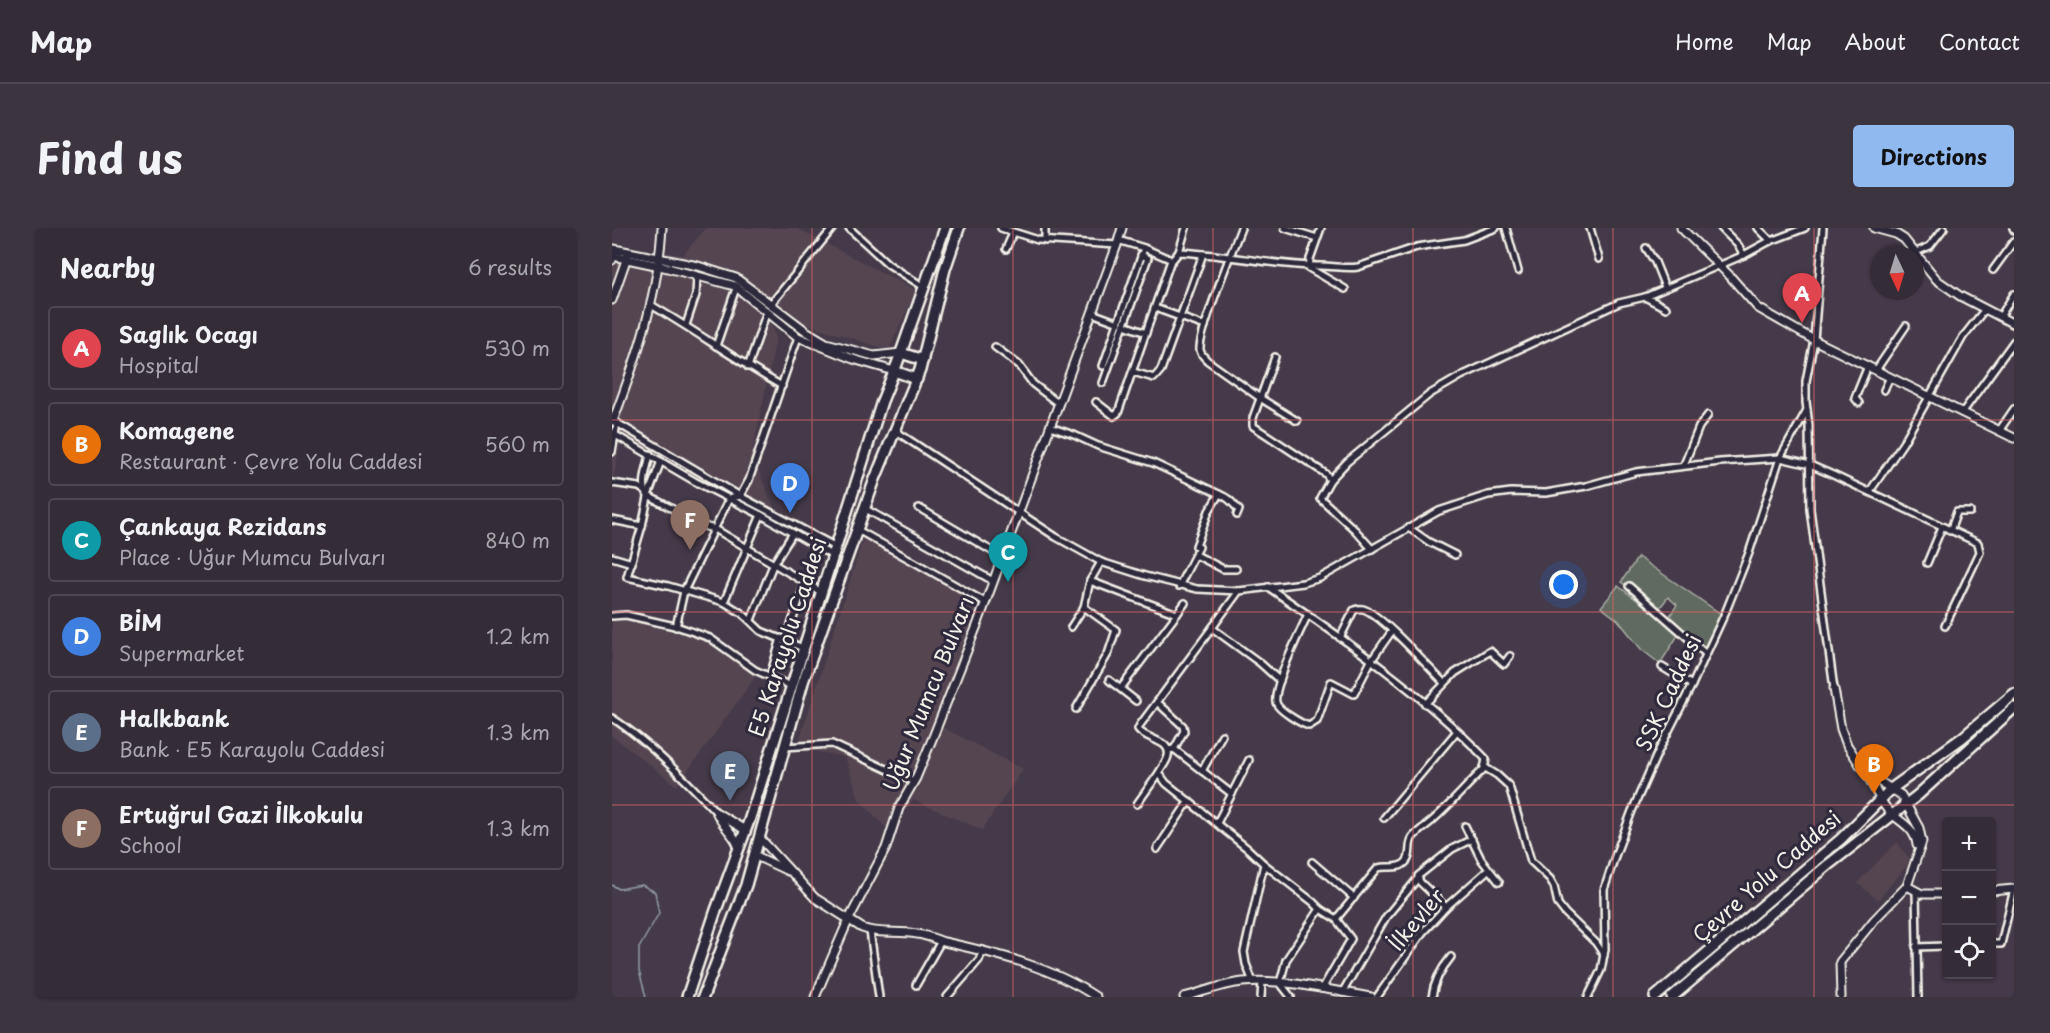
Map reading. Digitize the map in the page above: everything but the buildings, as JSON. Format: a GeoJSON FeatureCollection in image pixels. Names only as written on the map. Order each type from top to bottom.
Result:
{"type":"FeatureCollection","features":[{"type":"Feature","properties":{"kind":"highway","name":"E5 Karayolu Caddesi"},"geometry":{"type":"LineString","coordinates":[[687,997],[716,910],[740,848],[882,401],[945,228]]}},
{"type":"Feature","properties":{"kind":"highway","name":"E5 Karayolu Caddesi"},"geometry":{"type":"LineString","coordinates":[[703,997],[756,856],[803,682],[856,529],[894,430],[917,379],[945,268],[959,228]]}},
{"type":"Feature","properties":{"kind":"highway"},"geometry":{"type":"LineString","coordinates":[[901,353],[923,360]]}},
{"type":"Feature","properties":{"kind":"highway"},"geometry":{"type":"LineString","coordinates":[[894,371],[917,379]]}},
{"type":"Feature","properties":{"kind":"highway","name":"Çevre Yolu Caddesi"},"geometry":{"type":"LineString","coordinates":[[1655,997],[1841,839],[1891,789],[1962,738],[2014,694]]}},
{"type":"Feature","properties":{"kind":"highway","name":"Çevre Yolu Caddesi"},"geometry":{"type":"LineString","coordinates":[[1672,997],[1828,865],[1893,815],[2014,708]]}},
{"type":"Feature","properties":{"kind":"highway"},"geometry":{"type":"LineString","coordinates":[[745,830],[760,838]]}},
{"type":"Feature","properties":{"kind":"highway"},"geometry":{"type":"LineString","coordinates":[[740,848],[756,856]]}},
{"type":"Feature","properties":{"kind":"street"},"geometry":{"type":"LineString","coordinates":[[612,452],[614,421],[632,372],[651,305],[660,261],[662,228]]}},
{"type":"Feature","properties":{"kind":"street"},"geometry":{"type":"LineString","coordinates":[[771,304],[832,228]]}},
{"type":"Feature","properties":{"kind":"street"},"geometry":{"type":"LineString","coordinates":[[849,228],[888,264],[924,287]]}},
{"type":"Feature","properties":{"kind":"street"},"geometry":{"type":"LineString","coordinates":[[1001,228],[1045,241],[1118,242],[1144,248],[1172,260]]}},
{"type":"Feature","properties":{"kind":"street"},"geometry":{"type":"LineString","coordinates":[[1045,228],[1045,241]]}},
{"type":"Feature","properties":{"kind":"street","name":"Uğur Mumcu Bulvarı"},"geometry":{"type":"LineString","coordinates":[[815,997],[849,919],[886,848],[899,808],[914,782],[993,581],[1122,228]]}},
{"type":"Feature","properties":{"kind":"street"},"geometry":{"type":"LineString","coordinates":[[1096,402],[1114,416],[1118,413],[1172,260],[1179,252],[1186,228]]}},
{"type":"Feature","properties":{"kind":"street"},"geometry":{"type":"LineString","coordinates":[[1241,228],[1205,326],[1201,342],[1202,355],[1260,398],[1297,421]]}},
{"type":"Feature","properties":{"kind":"street"},"geometry":{"type":"LineString","coordinates":[[1285,228],[1317,238]]}},
{"type":"Feature","properties":{"kind":"street"},"geometry":{"type":"LineString","coordinates":[[1309,267],[1321,228]]}},
{"type":"Feature","properties":{"kind":"street"},"geometry":{"type":"LineString","coordinates":[[1179,252],[1309,267],[1358,267],[1417,247],[1464,240],[1496,228]]}},
{"type":"Feature","properties":{"kind":"street"},"geometry":{"type":"LineString","coordinates":[[1506,228],[1518,271]]}},
{"type":"Feature","properties":{"kind":"street"},"geometry":{"type":"LineString","coordinates":[[1590,228],[1599,259]]}},
{"type":"Feature","properties":{"kind":"street"},"geometry":{"type":"LineString","coordinates":[[1681,228],[1758,308],[1814,340],[2014,438]]}},
{"type":"Feature","properties":{"kind":"street"},"geometry":{"type":"LineString","coordinates":[[1721,228],[1738,244],[1744,255]]}},
{"type":"Feature","properties":{"kind":"street"},"geometry":{"type":"LineString","coordinates":[[1758,228],[1771,241]]}},
{"type":"Feature","properties":{"kind":"street"},"geometry":{"type":"LineString","coordinates":[[1372,549],[1320,498],[1330,480],[1347,462],[1430,394],[1461,376],[1620,303],[1645,297],[1805,228]]}},
{"type":"Feature","properties":{"kind":"street"},"geometry":{"type":"LineString","coordinates":[[1823,228],[1814,340],[1806,381],[1810,509],[1834,689],[1840,729],[1847,745],[1881,800],[1893,815],[1906,824],[1916,836],[1918,850],[1916,862]]}},
{"type":"Feature","properties":{"kind":"street"},"geometry":{"type":"LineString","coordinates":[[1874,228],[1897,231],[1909,246]]}},
{"type":"Feature","properties":{"kind":"street"},"geometry":{"type":"LineString","coordinates":[[1924,249],[1930,246],[1944,228]]}},
{"type":"Feature","properties":{"kind":"street"},"geometry":{"type":"LineString","coordinates":[[1005,249],[1013,233]]}},
{"type":"Feature","properties":{"kind":"street"},"geometry":{"type":"LineString","coordinates":[[1993,270],[2014,241]]}},
{"type":"Feature","properties":{"kind":"street"},"geometry":{"type":"LineString","coordinates":[[1103,383],[1144,248]]}},
{"type":"Feature","properties":{"kind":"street"},"geometry":{"type":"LineString","coordinates":[[1646,248],[1655,262],[1665,287]]}},
{"type":"Feature","properties":{"kind":"street"},"geometry":{"type":"LineString","coordinates":[[613,254],[699,266],[736,278],[806,331],[826,343],[874,356],[901,353]]}},
{"type":"Feature","properties":{"kind":"street"},"geometry":{"type":"LineString","coordinates":[[1133,372],[1154,378],[1161,370],[1203,254]]}},
{"type":"Feature","properties":{"kind":"street"},"geometry":{"type":"LineString","coordinates":[[612,300],[627,255]]}},
{"type":"Feature","properties":{"kind":"street"},"geometry":{"type":"LineString","coordinates":[[660,261],[697,276],[738,288],[798,337],[853,360],[894,371]]}},
{"type":"Feature","properties":{"kind":"street"},"geometry":{"type":"LineString","coordinates":[[1924,265],[1937,280],[1960,296],[2014,324]]}},
{"type":"Feature","properties":{"kind":"street"},"geometry":{"type":"LineString","coordinates":[[1309,267],[1345,289]]}},
{"type":"Feature","properties":{"kind":"street"},"geometry":{"type":"LineString","coordinates":[[686,325],[696,295],[697,276]]}},
{"type":"Feature","properties":{"kind":"street"},"geometry":{"type":"LineString","coordinates":[[716,346],[738,288]]}},
{"type":"Feature","properties":{"kind":"street"},"geometry":{"type":"LineString","coordinates":[[2000,317],[2014,294]]}},
{"type":"Feature","properties":{"kind":"street"},"geometry":{"type":"LineString","coordinates":[[1645,297],[1666,308]]}},
{"type":"Feature","properties":{"kind":"street"},"geometry":{"type":"LineString","coordinates":[[651,305],[686,325],[748,368],[782,386]]}},
{"type":"Feature","properties":{"kind":"street"},"geometry":{"type":"LineString","coordinates":[[1155,308],[1205,326]]}},
{"type":"Feature","properties":{"kind":"street"},"geometry":{"type":"LineString","coordinates":[[1870,491],[1903,442],[1963,337],[1985,309]]}},
{"type":"Feature","properties":{"kind":"street"},"geometry":{"type":"LineString","coordinates":[[748,368],[767,311]]}},
{"type":"Feature","properties":{"kind":"street"},"geometry":{"type":"LineString","coordinates":[[1092,313],[1146,333]]}},
{"type":"Feature","properties":{"kind":"street"},"geometry":{"type":"LineString","coordinates":[[1103,366],[1122,324]]}},
{"type":"Feature","properties":{"kind":"street"},"geometry":{"type":"LineString","coordinates":[[1876,370],[1906,326]]}},
{"type":"Feature","properties":{"kind":"street"},"geometry":{"type":"LineString","coordinates":[[729,499],[741,496],[749,480],[798,337]]}},
{"type":"Feature","properties":{"kind":"street"},"geometry":{"type":"LineString","coordinates":[[1962,413],[2014,341]]}},
{"type":"Feature","properties":{"kind":"street"},"geometry":{"type":"LineString","coordinates":[[995,347],[1019,365],[1033,384],[1059,404]]}},
{"type":"Feature","properties":{"kind":"street"},"geometry":{"type":"LineString","coordinates":[[1275,357],[1253,418],[1253,426],[1326,474],[1330,480]]}},
{"type":"Feature","properties":{"kind":"street"},"geometry":{"type":"LineString","coordinates":[[1859,404],[1855,398],[1868,366]]}},
{"type":"Feature","properties":{"kind":"street"},"geometry":{"type":"LineString","coordinates":[[1884,390],[1890,377]]}},
{"type":"Feature","properties":{"kind":"street"},"geometry":{"type":"LineString","coordinates":[[1999,431],[2014,409]]}},
{"type":"Feature","properties":{"kind":"street","name":"SSK Caddesi"},"geometry":{"type":"LineString","coordinates":[[1588,997],[1601,970],[1604,956],[1604,890],[1615,856],[1658,752],[1692,685],[1739,580],[1780,458],[1807,410]]}},
{"type":"Feature","properties":{"kind":"street"},"geometry":{"type":"LineString","coordinates":[[1684,465],[1699,427],[1708,415]]}},
{"type":"Feature","properties":{"kind":"street"},"geometry":{"type":"LineString","coordinates":[[614,421],[834,552]]}},
{"type":"Feature","properties":{"kind":"street"},"geometry":{"type":"LineString","coordinates":[[1050,428],[1153,463],[1229,498],[1237,505],[1239,510],[1237,515]]}},
{"type":"Feature","properties":{"kind":"street"},"geometry":{"type":"LineString","coordinates":[[894,430],[1063,541],[1101,562],[1179,586],[1239,591],[1320,578],[1439,511],[1488,495],[1511,492],[1546,493],[1586,486],[1636,472],[1684,465],[1780,458],[1810,465],[1978,543],[1980,552],[1945,626]]}},
{"type":"Feature","properties":{"kind":"street"},"geometry":{"type":"LineString","coordinates":[[614,434],[696,482],[817,547],[834,552]]}},
{"type":"Feature","properties":{"kind":"street"},"geometry":{"type":"LineString","coordinates":[[648,493],[644,485],[650,454]]}},
{"type":"Feature","properties":{"kind":"street"},"geometry":{"type":"LineString","coordinates":[[662,461],[648,493],[642,526],[627,577],[724,602],[761,631],[802,648]]}},
{"type":"Feature","properties":{"kind":"street"},"geometry":{"type":"LineString","coordinates":[[612,483],[639,487],[821,592]]}},
{"type":"Feature","properties":{"kind":"street"},"geometry":{"type":"LineString","coordinates":[[1179,586],[1196,555],[1199,547],[1196,546],[1202,528],[1219,494]]}},
{"type":"Feature","properties":{"kind":"street"},"geometry":{"type":"LineString","coordinates":[[676,627],[684,591],[729,499]]}},
{"type":"Feature","properties":{"kind":"street"},"geometry":{"type":"LineString","coordinates":[[864,508],[993,581]]}},
{"type":"Feature","properties":{"kind":"street"},"geometry":{"type":"LineString","coordinates":[[918,508],[1002,557]]}},
{"type":"Feature","properties":{"kind":"street"},"geometry":{"type":"LineString","coordinates":[[1950,531],[1957,512],[1970,512]]}},
{"type":"Feature","properties":{"kind":"street"},"geometry":{"type":"LineString","coordinates":[[724,602],[761,515]]}},
{"type":"Feature","properties":{"kind":"street"},"geometry":{"type":"LineString","coordinates":[[612,520],[642,526]]}},
{"type":"Feature","properties":{"kind":"street"},"geometry":{"type":"LineString","coordinates":[[1927,563],[1942,527]]}},
{"type":"Feature","properties":{"kind":"street"},"geometry":{"type":"LineString","coordinates":[[1409,528],[1428,542],[1455,555]]}},
{"type":"Feature","properties":{"kind":"street"},"geometry":{"type":"LineString","coordinates":[[856,529],[985,602]]}},
{"type":"Feature","properties":{"kind":"street"},"geometry":{"type":"LineString","coordinates":[[751,621],[773,565],[793,533]]}},
{"type":"Feature","properties":{"kind":"street"},"geometry":{"type":"LineString","coordinates":[[770,676],[817,547]]}},
{"type":"Feature","properties":{"kind":"street"},"geometry":{"type":"LineString","coordinates":[[1196,555],[1223,569],[1236,569]]}},
{"type":"Feature","properties":{"kind":"street"},"geometry":{"type":"LineString","coordinates":[[612,557],[632,562]]}},
{"type":"Feature","properties":{"kind":"street"},"geometry":{"type":"LineString","coordinates":[[1071,627],[1084,607],[1090,581],[1101,562]]}},
{"type":"Feature","properties":{"kind":"street"},"geometry":{"type":"LineString","coordinates":[[1090,581],[1177,614]]}},
{"type":"Feature","properties":{"kind":"street"},"geometry":{"type":"LineString","coordinates":[[1629,586],[1706,654]]}},
{"type":"Feature","properties":{"kind":"street"},"geometry":{"type":"LineString","coordinates":[[1268,587],[1371,661],[1457,731],[1486,759],[1484,767],[1434,819],[1414,836],[1410,843],[1410,857],[1406,862],[1394,867],[1378,868],[1336,918]]}},
{"type":"Feature","properties":{"kind":"street"},"geometry":{"type":"LineString","coordinates":[[1232,794],[1163,743],[1142,735],[1138,729],[1239,591]]}},
{"type":"Feature","properties":{"kind":"street"},"geometry":{"type":"LineString","coordinates":[[1121,688],[1185,603]]}},
{"type":"Feature","properties":{"kind":"street"},"geometry":{"type":"LineString","coordinates":[[1076,710],[1108,654],[1116,630],[1084,607]]}},
{"type":"Feature","properties":{"kind":"street"},"geometry":{"type":"LineString","coordinates":[[1340,638],[1354,610],[1360,608],[1366,610],[1392,631],[1443,682]]}},
{"type":"Feature","properties":{"kind":"street"},"geometry":{"type":"LineString","coordinates":[[1308,614],[1280,681],[1276,702],[1277,706],[1295,720],[1309,726],[1317,721],[1332,682],[1354,694],[1371,661],[1392,631]]}},
{"type":"Feature","properties":{"kind":"street"},"geometry":{"type":"LineString","coordinates":[[612,616],[626,615],[710,638],[755,670],[791,686]]}},
{"type":"Feature","properties":{"kind":"street"},"geometry":{"type":"LineString","coordinates":[[1212,628],[1260,663],[1280,681]]}},
{"type":"Feature","properties":{"kind":"street"},"geometry":{"type":"LineString","coordinates":[[1425,704],[1443,682],[1490,651],[1504,664],[1510,656]]}},
{"type":"Feature","properties":{"kind":"street"},"geometry":{"type":"LineString","coordinates":[[1662,667],[1692,685]]}},
{"type":"Feature","properties":{"kind":"street"},"geometry":{"type":"LineString","coordinates":[[1109,680],[1136,700]]}},
{"type":"Feature","properties":{"kind":"street"},"geometry":{"type":"LineString","coordinates":[[1137,804],[1184,731],[1183,726],[1157,702]]}},
{"type":"Feature","properties":{"kind":"street"},"geometry":{"type":"LineString","coordinates":[[612,718],[687,782],[717,813],[745,830]]}},
{"type":"Feature","properties":{"kind":"street"},"geometry":{"type":"LineString","coordinates":[[1384,818],[1457,731]]}},
{"type":"Feature","properties":{"kind":"street"},"geometry":{"type":"LineString","coordinates":[[1202,771],[1222,735]]}},
{"type":"Feature","properties":{"kind":"street"},"geometry":{"type":"LineString","coordinates":[[784,747],[832,744],[914,782]]}},
{"type":"Feature","properties":{"kind":"street"},"geometry":{"type":"LineString","coordinates":[[1216,823],[1249,760]]}},
{"type":"Feature","properties":{"kind":"street"},"geometry":{"type":"LineString","coordinates":[[1841,997],[1840,962],[1874,920],[1907,886],[1922,842],[1919,828],[1901,795],[1872,777],[1859,763]]}},
{"type":"Feature","properties":{"kind":"street"},"geometry":{"type":"LineString","coordinates":[[1484,767],[1509,786],[1531,861],[1550,879],[1558,904],[1565,914],[1596,943],[1604,956]]}},
{"type":"Feature","properties":{"kind":"street"},"geometry":{"type":"LineString","coordinates":[[1159,773],[1166,783],[1264,864],[1320,909],[1336,918],[1352,939],[1322,989]]}},
{"type":"Feature","properties":{"kind":"street"},"geometry":{"type":"LineString","coordinates":[[1158,849],[1189,801]]}},
{"type":"Feature","properties":{"kind":"street"},"geometry":{"type":"LineString","coordinates":[[717,813],[721,824],[735,836],[740,848]]}},
{"type":"Feature","properties":{"kind":"street"},"geometry":{"type":"LineString","coordinates":[[1465,826],[1488,870],[1499,882]]}},
{"type":"Feature","properties":{"kind":"street"},"geometry":{"type":"LineString","coordinates":[[760,838],[814,898],[870,931],[918,934],[983,950],[1056,976],[1096,997]]}},
{"type":"Feature","properties":{"kind":"street"},"geometry":{"type":"LineString","coordinates":[[1342,993],[1386,917],[1418,878],[1452,849],[1472,839]]}},
{"type":"Feature","properties":{"kind":"street"},"geometry":{"type":"LineString","coordinates":[[756,856],[786,870],[799,880]]}},
{"type":"Feature","properties":{"kind":"street"},"geometry":{"type":"LineString","coordinates":[[1312,862],[1354,898]]}},
{"type":"Feature","properties":{"kind":"street"},"geometry":{"type":"LineString","coordinates":[[1253,982],[1244,952],[1264,864]]}},
{"type":"Feature","properties":{"kind":"street","name":"İlkevler"},"geometry":{"type":"LineString","coordinates":[[1377,997],[1423,932],[1446,907],[1488,870]]}},
{"type":"Feature","properties":{"kind":"street"},"geometry":{"type":"LineString","coordinates":[[1418,878],[1446,907]]}},
{"type":"Feature","properties":{"kind":"street"},"geometry":{"type":"LineString","coordinates":[[1907,886],[1922,894],[1942,894]]}},
{"type":"Feature","properties":{"kind":"street"},"geometry":{"type":"LineString","coordinates":[[1996,891],[2014,889],[2001,944],[1996,944]]}},
{"type":"Feature","properties":{"kind":"street"},"geometry":{"type":"LineString","coordinates":[[1916,891],[1918,997]]}},
{"type":"Feature","properties":{"kind":"street"},"geometry":{"type":"LineString","coordinates":[[1280,983],[1286,960],[1320,909]]}},
{"type":"Feature","properties":{"kind":"street"},"geometry":{"type":"LineString","coordinates":[[870,931],[879,997]]}},
{"type":"Feature","properties":{"kind":"street"},"geometry":{"type":"LineString","coordinates":[[916,985],[941,941]]}},
{"type":"Feature","properties":{"kind":"street"},"geometry":{"type":"LineString","coordinates":[[1916,947],[1942,946]]}},
{"type":"Feature","properties":{"kind":"street"},"geometry":{"type":"LineString","coordinates":[[947,997],[979,960],[983,950]]}},
{"type":"Feature","properties":{"kind":"street"},"geometry":{"type":"LineString","coordinates":[[1432,997],[1433,987],[1442,968],[1451,957]]}},
{"type":"Feature","properties":{"kind":"street"},"geometry":{"type":"LineString","coordinates":[[1184,997],[1230,985],[1253,982],[1280,983],[1322,989],[1332,994],[1371,997]]}},
{"type":"Feature","properties":{"kind":"street"},"geometry":{"type":"LineString","coordinates":[[1261,997],[1262,982]]}},
{"type":"Feature","properties":{"kind":"street"},"geometry":{"type":"LineString","coordinates":[[1280,983],[1291,997]]}},
{"type":"Feature","properties":{"kind":"shaded area"},"geometry":{"type":"Polygon","coordinates":[[[706,228],[796,228],[916,290],[889,350],[768,312],[776,338],[752,454],[775,510],[783,513],[783,520],[621,440],[612,486],[612,245],[683,255],[706,228]]]}},
{"type":"Feature","properties":{"kind":"shaded area"},"geometry":{"type":"Polygon","coordinates":[[[865,533],[981,602],[934,723],[1023,769],[982,830],[913,800],[889,831],[859,799],[845,757],[797,748],[865,533]]]}},
{"type":"Feature","properties":{"kind":"shaded area"},"geometry":{"type":"Polygon","coordinates":[[[1638,557],[1721,614],[1704,647],[1669,617],[1677,605],[1668,597],[1659,609],[1621,582],[1638,557]]]}},
{"type":"Feature","properties":{"kind":"shaded area"},"geometry":{"type":"Polygon","coordinates":[[[1618,586],[1680,632],[1660,664],[1641,649],[1618,620],[1601,607],[1618,586]]]}},
{"type":"Feature","properties":{"kind":"shaded area"},"geometry":{"type":"Polygon","coordinates":[[[612,610],[618,618],[701,639],[756,676],[677,786],[612,736],[612,610]]]}},
{"type":"Feature","properties":{"kind":"shaded area"},"geometry":{"type":"Polygon","coordinates":[[[1897,842],[1911,861],[1878,900],[1857,883],[1897,842]]]}},
{"type":"Feature","properties":{"kind":"waterway"},"geometry":{"type":"LineString","coordinates":[[612,885],[619,889],[642,885],[655,892],[659,913],[639,948],[639,971],[646,997]]}},
{"type":"Feature","properties":{"kind":"place","name":"Saglık Ocagı"},"geometry":{"type":"Point","coordinates":[1802,323]}},
{"type":"Feature","properties":{"kind":"place","name":"BİM"},"geometry":{"type":"Point","coordinates":[790,513]}},
{"type":"Feature","properties":{"kind":"place","name":"Ertuğrul Gazi İlkokulu"},"geometry":{"type":"Point","coordinates":[690,550]}},
{"type":"Feature","properties":{"kind":"place","name":"Çankaya Rezidans"},"geometry":{"type":"Point","coordinates":[1008,582]}},
{"type":"Feature","properties":{"kind":"place","name":"Komagene"},"geometry":{"type":"Point","coordinates":[1874,794]}},
{"type":"Feature","properties":{"kind":"place","name":"Halkbank"},"geometry":{"type":"Point","coordinates":[730,801]}}]}
